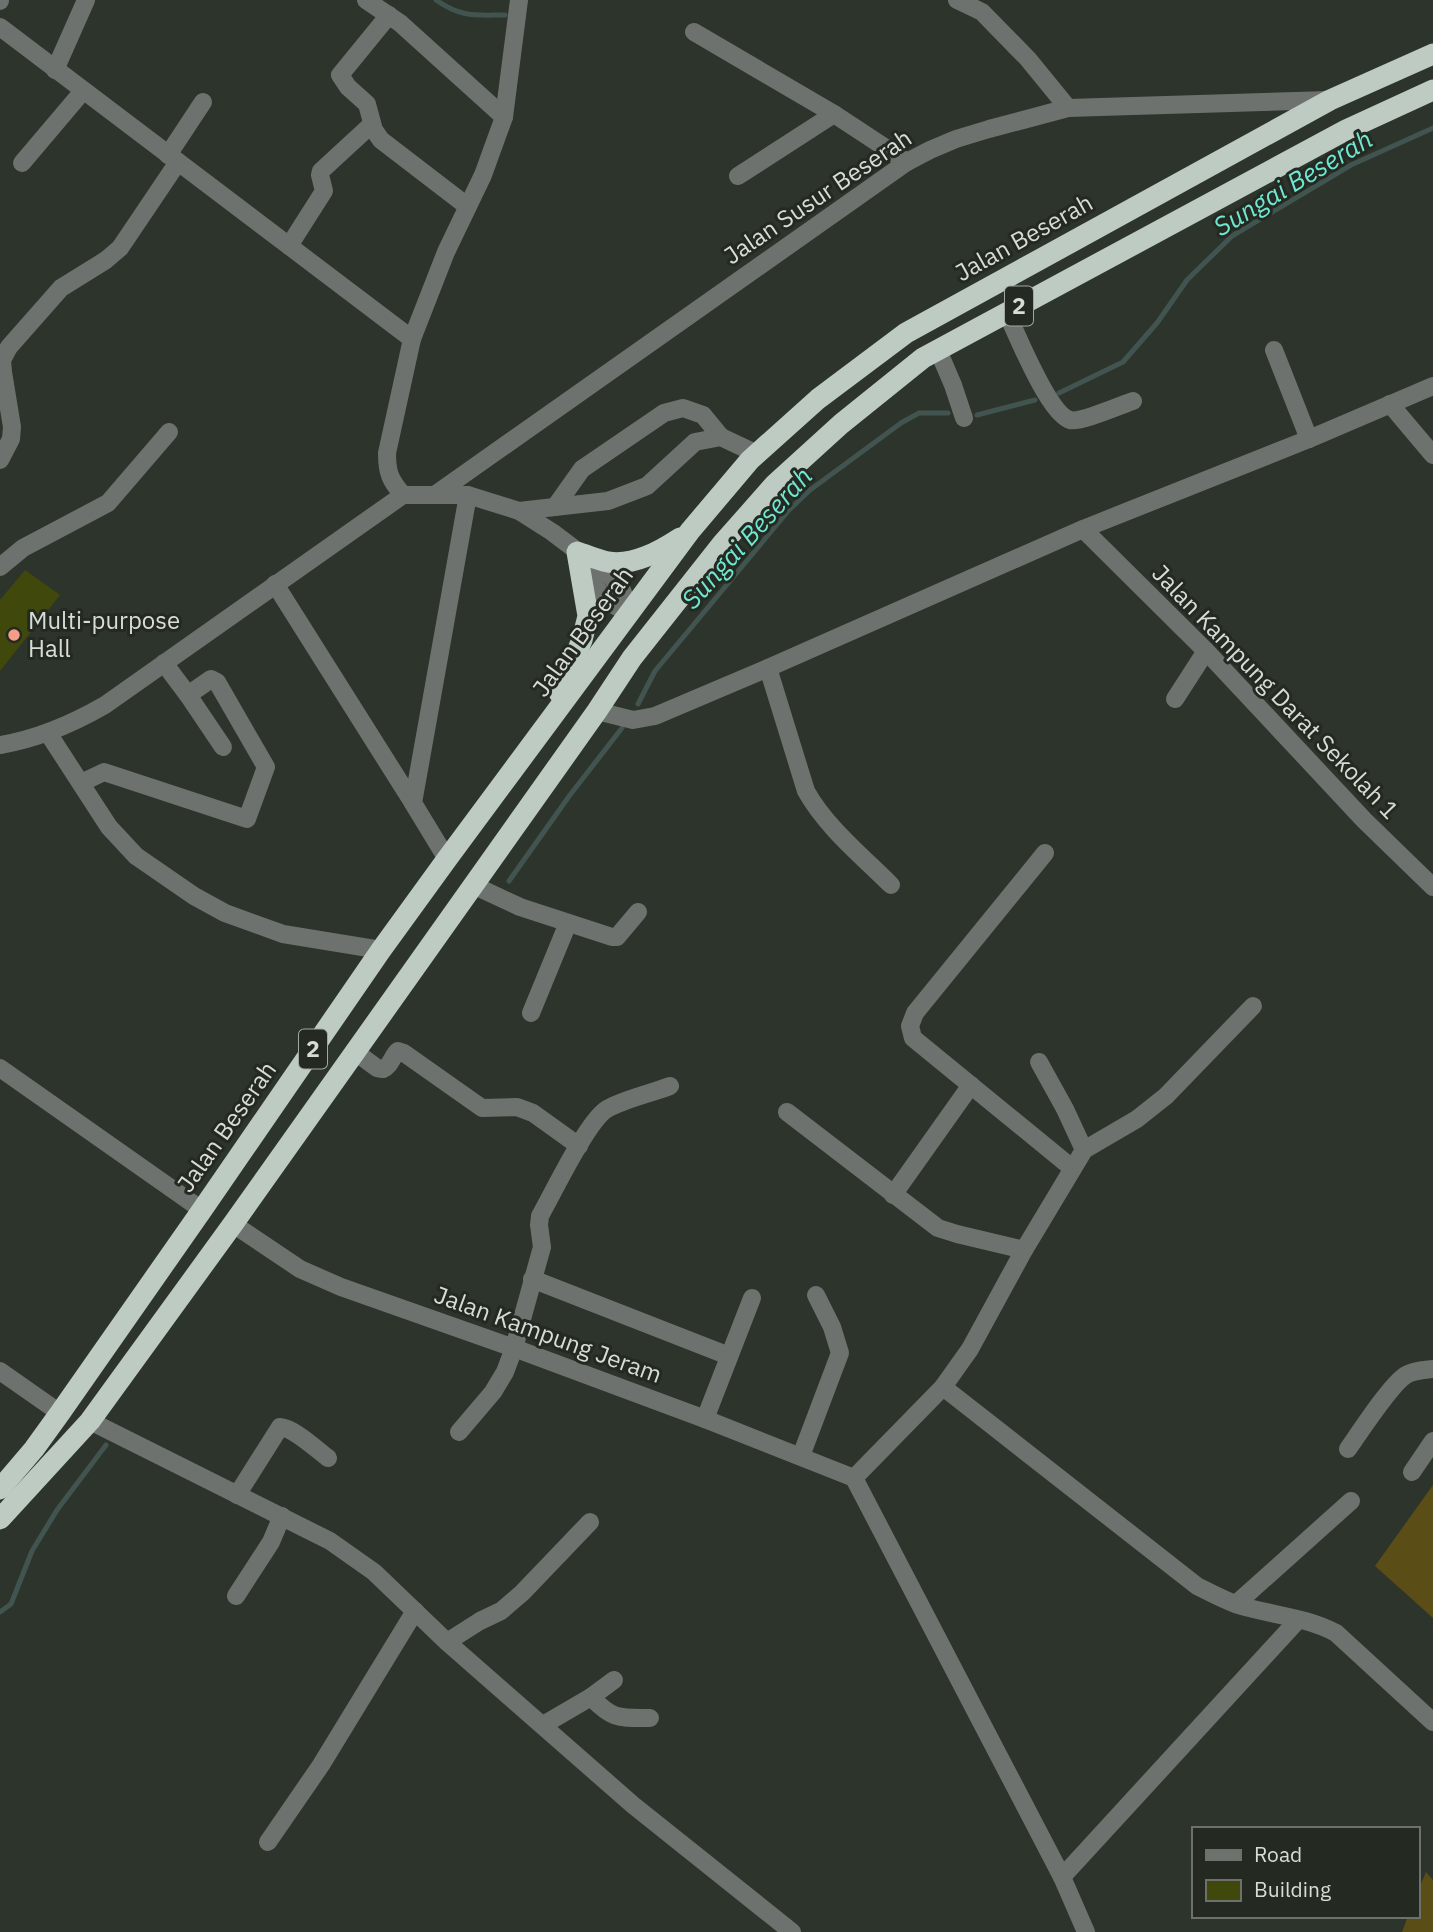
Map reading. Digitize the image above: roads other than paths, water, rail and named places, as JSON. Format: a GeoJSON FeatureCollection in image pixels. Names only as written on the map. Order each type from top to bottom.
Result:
{"type":"FeatureCollection","features":[{"type":"Feature","properties":{"kind":"highway","name":"Jalan Beserah"},"geometry":{"type":"LineString","coordinates":[[0,1489],[60,1413],[447,859],[690,531],[757,454],[818,399],[905,333],[1330,100],[1433,54]]}},
{"type":"Feature","properties":{"kind":"highway","name":"2"},"geometry":{"type":"LineString","coordinates":[[0,1519],[90,1421],[233,1224],[632,659],[722,544],[775,484],[841,424],[923,358],[1346,130],[1433,90]]}},
{"type":"Feature","properties":{"kind":"highway"},"geometry":{"type":"LineString","coordinates":[[545,727],[582,640],[588,615],[577,552],[609,562],[625,562],[663,549],[690,531]]}},
{"type":"Feature","properties":{"kind":"highway"},"geometry":{"type":"LineString","coordinates":[[632,659],[629,612],[671,610]]}},
{"type":"Feature","properties":{"kind":"street"},"geometry":{"type":"LineString","coordinates":[[55,70],[86,0]]}},
{"type":"Feature","properties":{"kind":"street"},"geometry":{"type":"LineString","coordinates":[[366,0],[389,15],[504,117]]}},
{"type":"Feature","properties":{"kind":"street"},"geometry":{"type":"LineString","coordinates":[[403,495],[391,482],[387,453],[412,339],[446,252],[483,175],[504,117],[519,0]]}},
{"type":"Feature","properties":{"kind":"street"},"geometry":{"type":"LineString","coordinates":[[957,0],[988,6],[1068,108]]}},
{"type":"Feature","properties":{"kind":"street"},"geometry":{"type":"LineString","coordinates":[[389,15],[340,75],[348,87],[367,104],[374,130],[381,140],[467,206]]}},
{"type":"Feature","properties":{"kind":"street"},"geometry":{"type":"LineString","coordinates":[[0,27],[412,339]]}},
{"type":"Feature","properties":{"kind":"street"},"geometry":{"type":"LineString","coordinates":[[694,32],[834,114],[907,162]]}},
{"type":"Feature","properties":{"kind":"street"},"geometry":{"type":"LineString","coordinates":[[22,163],[83,91]]}},
{"type":"Feature","properties":{"kind":"street","name":"Jalan Susur Beserah"},"geometry":{"type":"LineString","coordinates":[[436,494],[907,162],[930,150],[967,136],[1068,108],[1330,100]]}},
{"type":"Feature","properties":{"kind":"street"},"geometry":{"type":"LineString","coordinates":[[0,460],[11,439],[12,427],[2,372],[2,360],[9,347],[61,288],[120,248],[203,102]]}},
{"type":"Feature","properties":{"kind":"street"},"geometry":{"type":"LineString","coordinates":[[738,176],[834,114]]}},
{"type":"Feature","properties":{"kind":"street"},"geometry":{"type":"LineString","coordinates":[[289,246],[324,191],[321,170],[372,124]]}},
{"type":"Feature","properties":{"kind":"street"},"geometry":{"type":"LineString","coordinates":[[1007,313],[1046,396],[1069,420],[1078,420],[1133,401]]}},
{"type":"Feature","properties":{"kind":"street"},"geometry":{"type":"LineString","coordinates":[[1274,349],[1309,439]]}},
{"type":"Feature","properties":{"kind":"street"},"geometry":{"type":"LineString","coordinates":[[937,351],[953,385],[964,418]]}},
{"type":"Feature","properties":{"kind":"street"},"geometry":{"type":"LineString","coordinates":[[597,711],[633,720],[655,716],[1083,529],[1309,439],[1433,386]]}},
{"type":"Feature","properties":{"kind":"street"},"geometry":{"type":"LineString","coordinates":[[1390,404],[1433,455]]}},
{"type":"Feature","properties":{"kind":"street"},"geometry":{"type":"LineString","coordinates":[[555,507],[582,469],[664,412],[683,408],[703,415],[722,437],[757,454]]}},
{"type":"Feature","properties":{"kind":"street"},"geometry":{"type":"LineString","coordinates":[[0,567],[23,548],[108,503],[169,432]]}},
{"type":"Feature","properties":{"kind":"street"},"geometry":{"type":"LineString","coordinates":[[519,511],[608,501],[647,486],[695,442],[722,437]]}},
{"type":"Feature","properties":{"kind":"street"},"geometry":{"type":"LineString","coordinates":[[0,745],[48,733],[105,705],[403,495],[468,495],[519,511],[596,565],[622,590],[629,612]]}},
{"type":"Feature","properties":{"kind":"street"},"geometry":{"type":"LineString","coordinates":[[413,803],[468,495]]}},
{"type":"Feature","properties":{"kind":"street","name":"Jalan Kampung Darat Sekolah 1"},"geometry":{"type":"LineString","coordinates":[[1083,529],[1206,651],[1364,820],[1433,887]]}},
{"type":"Feature","properties":{"kind":"street"},"geometry":{"type":"LineString","coordinates":[[275,584],[447,859]]}},
{"type":"Feature","properties":{"kind":"street"},"geometry":{"type":"LineString","coordinates":[[1175,699],[1206,651]]}},
{"type":"Feature","properties":{"kind":"street"},"geometry":{"type":"LineString","coordinates":[[164,663],[223,747]]}},
{"type":"Feature","properties":{"kind":"street"},"geometry":{"type":"LineString","coordinates":[[768,668],[806,791],[813,804],[891,884]]}},
{"type":"Feature","properties":{"kind":"street"},"geometry":{"type":"LineString","coordinates":[[81,783],[104,772],[247,819],[266,767],[217,682],[211,679],[188,695]]}},
{"type":"Feature","properties":{"kind":"street"},"geometry":{"type":"LineString","coordinates":[[48,733],[109,827],[135,856],[194,897],[225,913],[283,934],[381,950]]}},
{"type":"Feature","properties":{"kind":"street"},"geometry":{"type":"LineString","coordinates":[[1045,853],[915,1013],[910,1026],[913,1038],[1072,1168]]}},
{"type":"Feature","properties":{"kind":"street"},"geometry":{"type":"LineString","coordinates":[[473,885],[520,907],[617,937],[638,912]]}},
{"type":"Feature","properties":{"kind":"street"},"geometry":{"type":"LineString","coordinates":[[531,1013],[568,923]]}},
{"type":"Feature","properties":{"kind":"street"},"geometry":{"type":"LineString","coordinates":[[1086,1932],[1062,1877],[854,1478],[943,1388],[970,1349],[1083,1150],[1137,1119],[1166,1096],[1253,1006]]}},
{"type":"Feature","properties":{"kind":"street"},"geometry":{"type":"LineString","coordinates":[[355,1051],[377,1068],[383,1069],[398,1051],[482,1108],[517,1107],[533,1113],[579,1146]]}},
{"type":"Feature","properties":{"kind":"street"},"geometry":{"type":"LineString","coordinates":[[1039,1062],[1065,1109],[1083,1150]]}},
{"type":"Feature","properties":{"kind":"street"},"geometry":{"type":"LineString","coordinates":[[0,1068],[202,1210]]}},
{"type":"Feature","properties":{"kind":"street"},"geometry":{"type":"LineString","coordinates":[[893,1195],[971,1085]]}},
{"type":"Feature","properties":{"kind":"street"},"geometry":{"type":"LineString","coordinates":[[459,1433],[493,1392],[505,1372],[542,1247],[539,1225],[541,1216],[597,1116],[609,1108],[670,1086]]}},
{"type":"Feature","properties":{"kind":"street"},"geometry":{"type":"LineString","coordinates":[[787,1112],[938,1228],[1024,1250]]}},
{"type":"Feature","properties":{"kind":"street","name":"Jalan Kampung Jeram"},"geometry":{"type":"LineString","coordinates":[[233,1224],[300,1269],[341,1287],[705,1419],[854,1478]]}},
{"type":"Feature","properties":{"kind":"street"},"geometry":{"type":"LineString","coordinates":[[532,1279],[729,1356]]}},
{"type":"Feature","properties":{"kind":"street"},"geometry":{"type":"LineString","coordinates":[[801,1456],[840,1353],[832,1327],[816,1295]]}},
{"type":"Feature","properties":{"kind":"street"},"geometry":{"type":"LineString","coordinates":[[705,1419],[752,1298]]}},
{"type":"Feature","properties":{"kind":"street"},"geometry":{"type":"LineString","coordinates":[[1348,1449],[1395,1385],[1405,1376],[1419,1370],[1433,1369]]}},
{"type":"Feature","properties":{"kind":"street"},"geometry":{"type":"LineString","coordinates":[[0,1371],[60,1413]]}},
{"type":"Feature","properties":{"kind":"street"},"geometry":{"type":"LineString","coordinates":[[943,1388],[1198,1586],[1236,1604],[1320,1625],[1335,1633],[1433,1722]]}},
{"type":"Feature","properties":{"kind":"street"},"geometry":{"type":"LineString","coordinates":[[90,1421],[330,1541],[373,1572],[447,1642],[633,1805],[792,1932]]}},
{"type":"Feature","properties":{"kind":"street"},"geometry":{"type":"LineString","coordinates":[[237,1495],[279,1427],[293,1432],[328,1458]]}},
{"type":"Feature","properties":{"kind":"street"},"geometry":{"type":"LineString","coordinates":[[1412,1472],[1433,1441]]}},
{"type":"Feature","properties":{"kind":"street"},"geometry":{"type":"LineString","coordinates":[[1236,1604],[1350,1501]]}},
{"type":"Feature","properties":{"kind":"street"},"geometry":{"type":"LineString","coordinates":[[236,1595],[271,1542],[282,1516]]}},
{"type":"Feature","properties":{"kind":"street"},"geometry":{"type":"LineString","coordinates":[[447,1642],[500,1611],[515,1599],[590,1522]]}},
{"type":"Feature","properties":{"kind":"street"},"geometry":{"type":"LineString","coordinates":[[268,1842],[321,1765],[415,1611]]}},
{"type":"Feature","properties":{"kind":"street"},"geometry":{"type":"LineString","coordinates":[[1062,1877],[1298,1620]]}},
{"type":"Feature","properties":{"kind":"street"},"geometry":{"type":"LineString","coordinates":[[542,1725],[591,1697],[614,1680]]}},
{"type":"Feature","properties":{"kind":"street"},"geometry":{"type":"LineString","coordinates":[[591,1697],[600,1707],[616,1717],[650,1718]]}},
{"type":"Feature","properties":{"kind":"waterway"},"geometry":{"type":"LineString","coordinates":[[436,0],[461,13],[505,15]]}},
{"type":"Feature","properties":{"kind":"waterway","name":"Sungai Beserah"},"geometry":{"type":"LineString","coordinates":[[1059,393],[1123,362],[1157,323],[1187,280],[1232,236],[1351,165],[1433,128]]}},
{"type":"Feature","properties":{"kind":"waterway","name":"Sungai Beserah"},"geometry":{"type":"LineString","coordinates":[[977,415],[1035,400]]}},
{"type":"Feature","properties":{"kind":"waterway","name":"Sungai Beserah"},"geometry":{"type":"LineString","coordinates":[[638,704],[655,671],[789,510],[810,490],[901,423],[919,413],[948,413]]}},
{"type":"Feature","properties":{"kind":"waterway","name":"Sungai Beserah"},"geometry":{"type":"LineString","coordinates":[[509,881],[622,728]]}},
{"type":"Feature","properties":{"kind":"waterway","name":"Sungai Beserah"},"geometry":{"type":"LineString","coordinates":[[0,1612],[11,1604],[32,1551],[57,1510],[106,1445]]}},
{"type":"Feature","properties":{"kind":"place","name":"Multi-purpose Hall"},"geometry":{"type":"Point","coordinates":[14,635]}}]}
